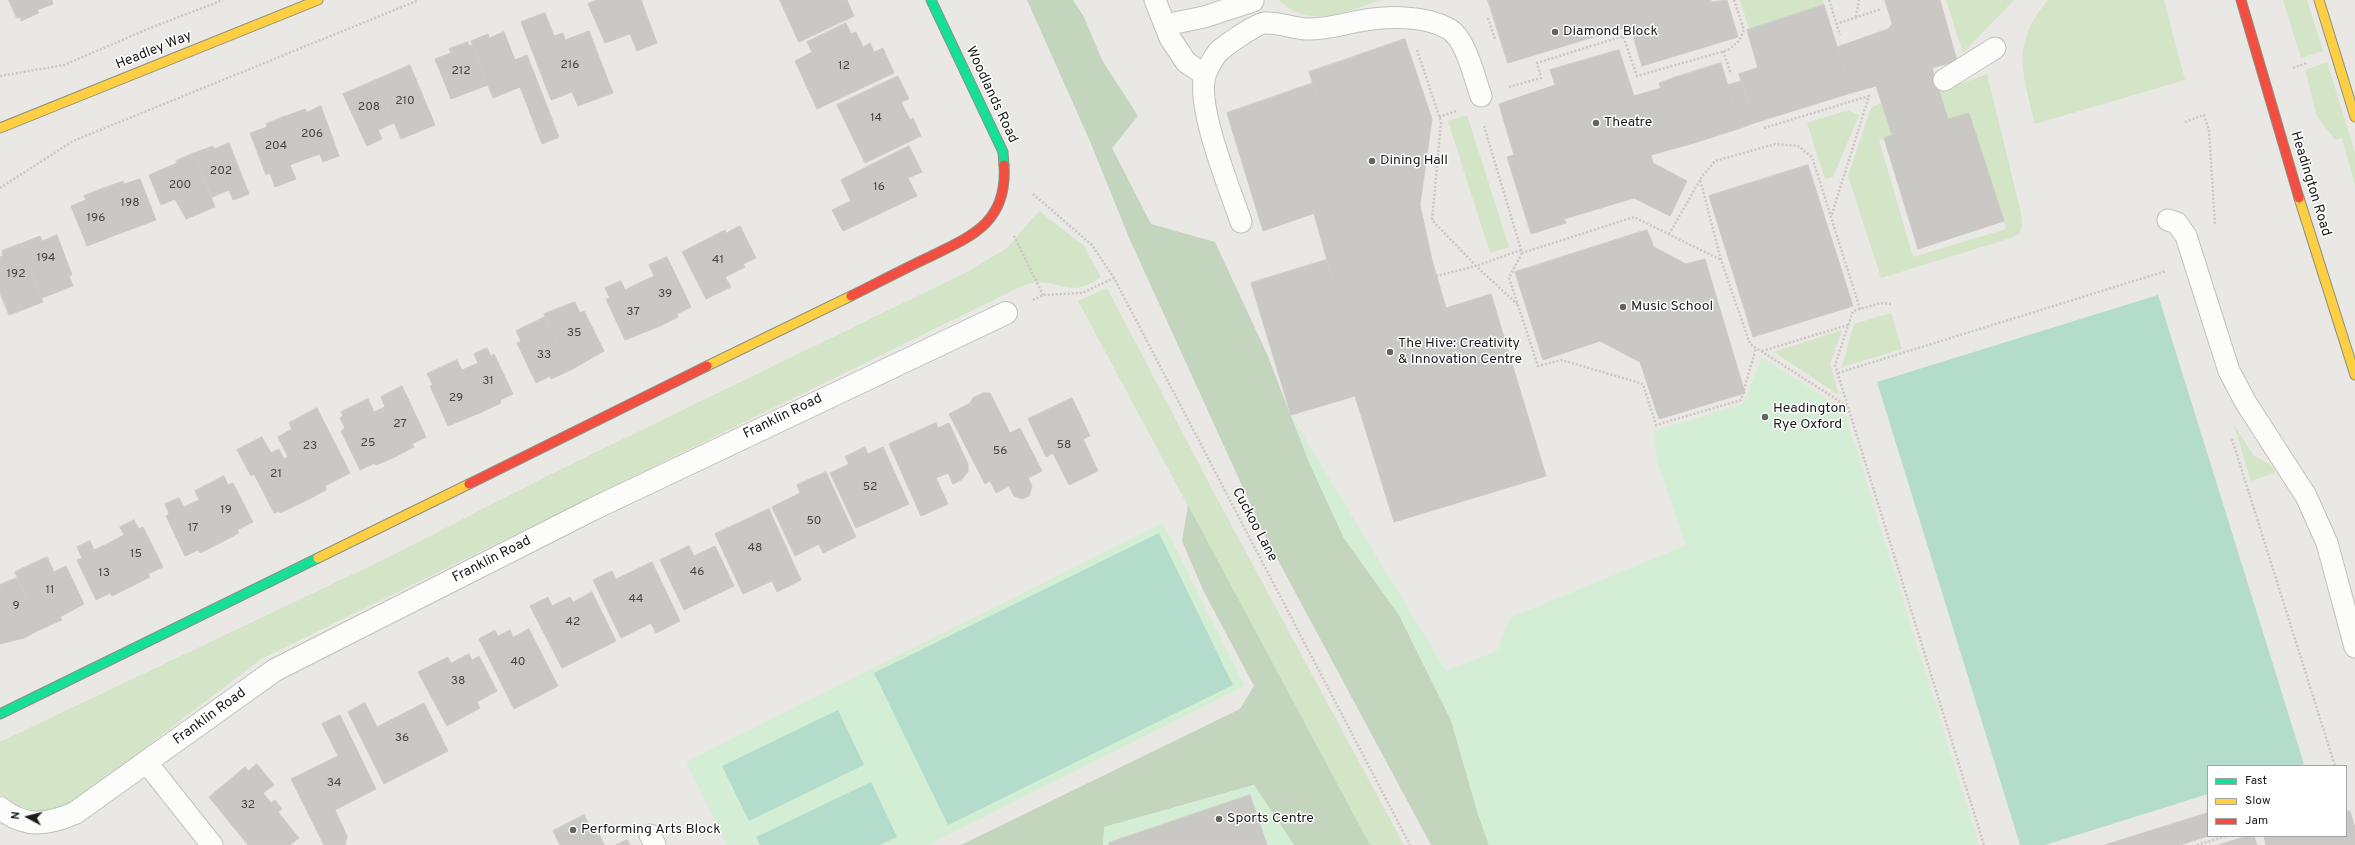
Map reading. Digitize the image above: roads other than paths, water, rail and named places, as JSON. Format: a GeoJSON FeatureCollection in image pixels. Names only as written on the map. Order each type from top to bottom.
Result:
{"type":"FeatureCollection","features":[{"type":"Feature","properties":{"kind":"street","name":"Headley Way"},"geometry":{"type":"LineString","coordinates":[[0,128],[318,0]]}},
{"type":"Feature","properties":{"kind":"street","name":"Woodlands Road"},"geometry":{"type":"LineString","coordinates":[[0,714],[972,236],[988,223],[999,206],[1006,171],[1003,152],[931,0]]}},
{"type":"Feature","properties":{"kind":"street","name":"Headington Road"},"geometry":{"type":"LineString","coordinates":[[2240,0],[2309,231],[2355,375]]}},
{"type":"Feature","properties":{"kind":"street"},"geometry":{"type":"LineString","coordinates":[[2319,0],[2355,117]]}},
{"type":"Feature","properties":{"kind":"street","name":"Franklin Road"},"geometry":{"type":"LineString","coordinates":[[0,808],[25,821],[41,824],[56,821],[92,802],[275,670],[593,508],[909,357],[1006,313]]}},
{"type":"Feature","properties":{"kind":"lane"},"geometry":{"type":"LineString","coordinates":[[1155,0],[1170,38],[1186,62],[1205,75]]}},
{"type":"Feature","properties":{"kind":"lane"},"geometry":{"type":"LineString","coordinates":[[1165,25],[1204,17],[1253,1],[1264,23]]}},
{"type":"Feature","properties":{"kind":"lane"},"geometry":{"type":"LineString","coordinates":[[1241,222],[1207,112],[1203,92],[1205,75],[1218,53],[1264,23],[1306,29],[1330,28],[1361,21],[1423,19],[1450,29],[1460,39],[1481,96]]}},
{"type":"Feature","properties":{"kind":"lane"},"geometry":{"type":"LineString","coordinates":[[1944,80],[1995,48]]}},
{"type":"Feature","properties":{"kind":"lane"},"geometry":{"type":"LineString","coordinates":[[2168,220],[2177,222],[2186,236],[2229,370],[2246,403],[2306,496],[2327,543],[2355,647]]}},
{"type":"Feature","properties":{"kind":"lane"},"geometry":{"type":"LineString","coordinates":[[147,763],[212,845]]}},
{"type":"Feature","properties":{"kind":"place","name":"Diamond Block"},"geometry":{"type":"Point","coordinates":[1555,32]}},
{"type":"Feature","properties":{"kind":"place","name":"Theatre"},"geometry":{"type":"Point","coordinates":[1596,123]}},
{"type":"Feature","properties":{"kind":"place","name":"Dining Hall"},"geometry":{"type":"Point","coordinates":[1372,161]}},
{"type":"Feature","properties":{"kind":"place","name":"Music School"},"geometry":{"type":"Point","coordinates":[1623,307]}},
{"type":"Feature","properties":{"kind":"place","name":"The Hive: Creativity & Innovation Centre"},"geometry":{"type":"Point","coordinates":[1390,352]}},
{"type":"Feature","properties":{"kind":"place","name":"Headington Rye Oxford"},"geometry":{"type":"Point","coordinates":[1765,417]}},
{"type":"Feature","properties":{"kind":"place","name":"Sports Centre"},"geometry":{"type":"Point","coordinates":[1219,819]}},
{"type":"Feature","properties":{"kind":"place","name":"Performing Arts Block"},"geometry":{"type":"Point","coordinates":[573,830]}}]}
